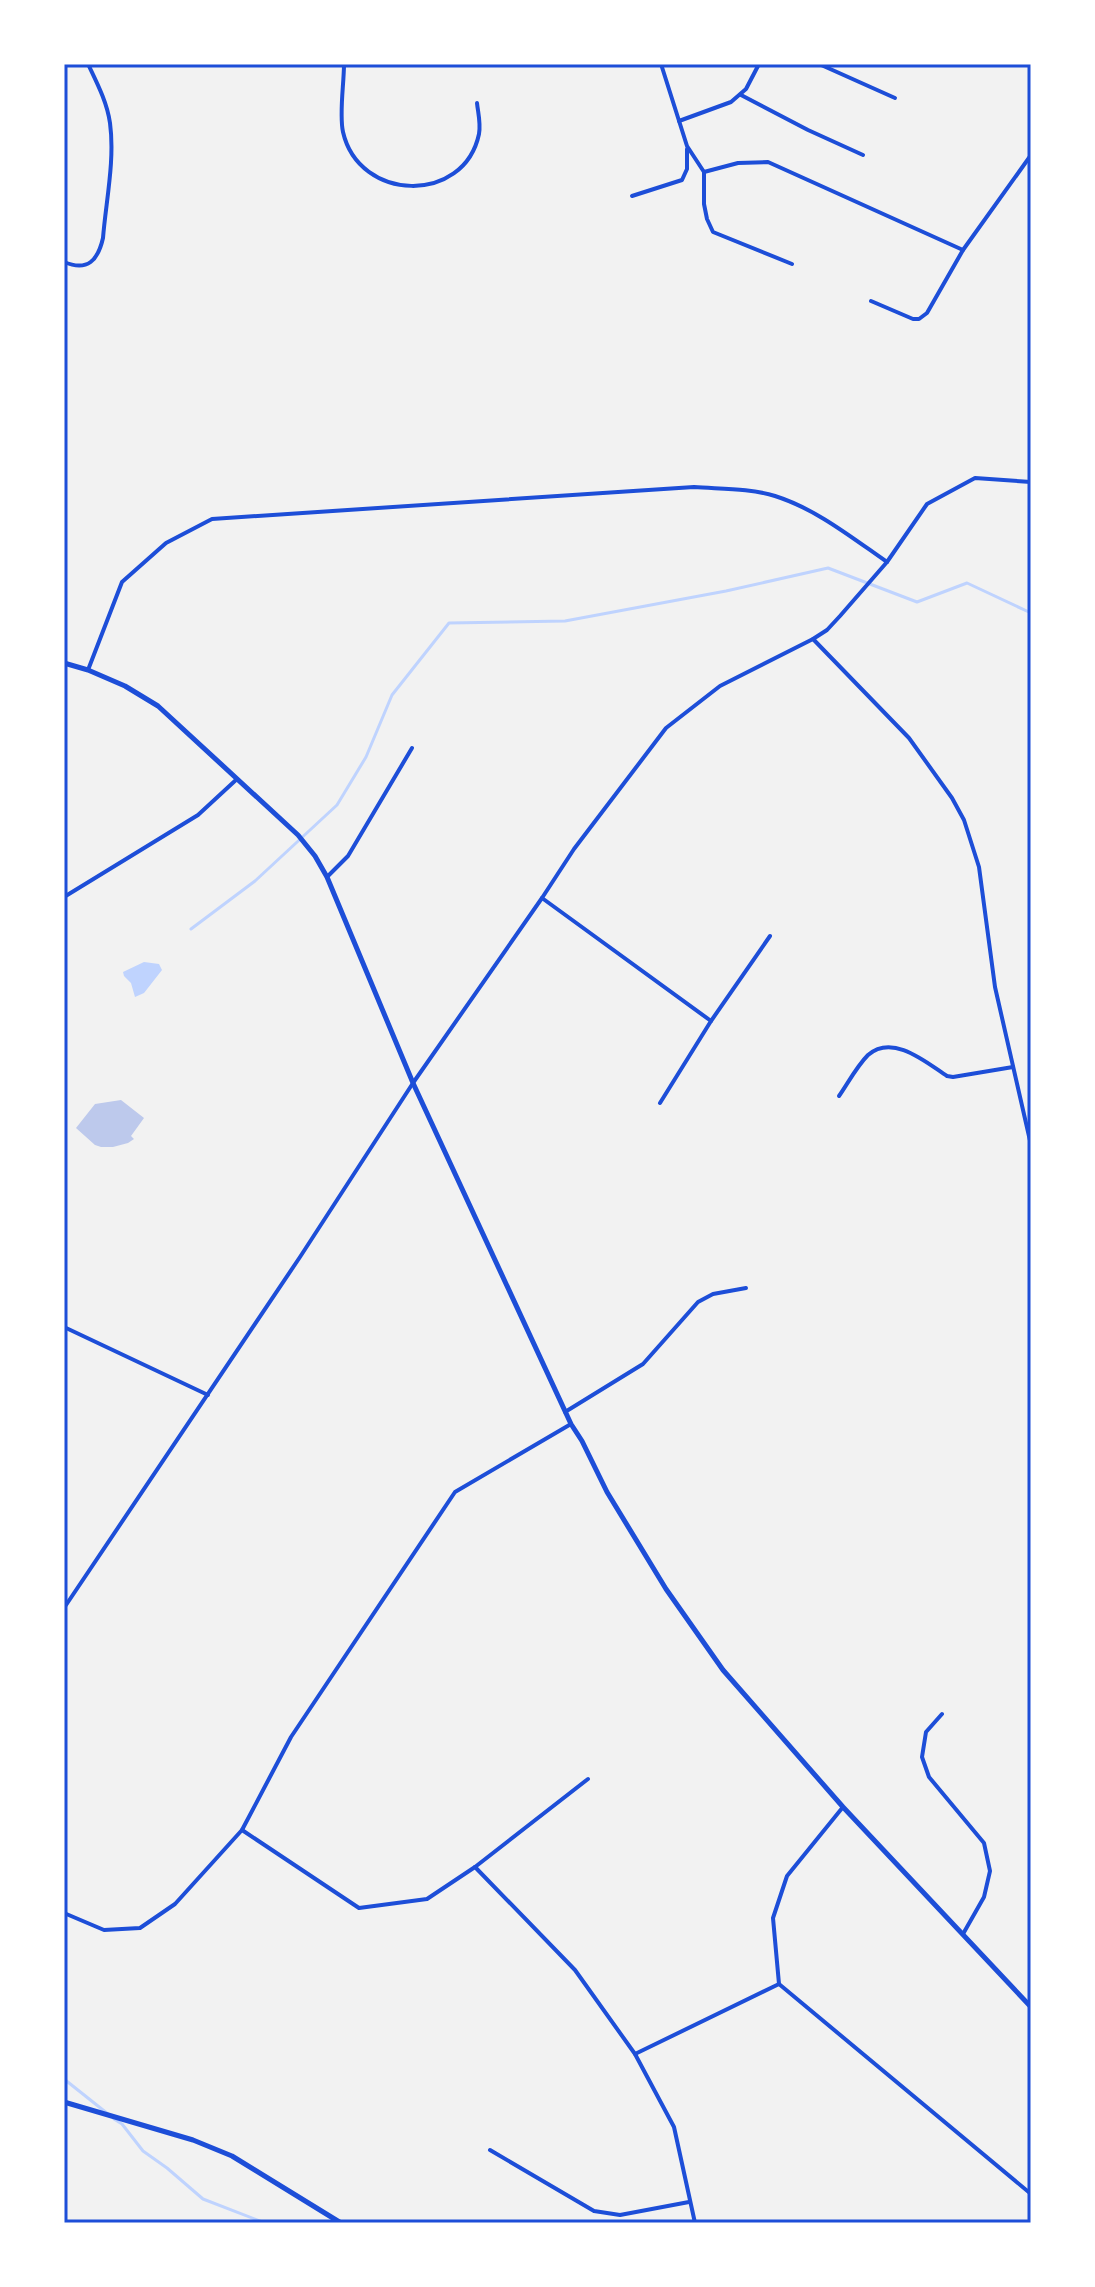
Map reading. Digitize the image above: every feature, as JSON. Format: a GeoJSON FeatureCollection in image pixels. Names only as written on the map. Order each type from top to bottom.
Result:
{"type":"FeatureCollection","features":[{"type":"Feature","properties":{"kind":"street"},"geometry":{"type":"LineString","coordinates":[[64,262],[79,266],[88,264],[100,250],[103,238],[110,125],[103,96],[88,64]]}},
{"type":"Feature","properties":{"kind":"street"},"geometry":{"type":"LineString","coordinates":[[344,64],[342,129],[347,142],[358,162],[374,176],[394,184],[431,184],[460,167],[475,146],[479,134],[477,103]]}},
{"type":"Feature","properties":{"kind":"street"},"geometry":{"type":"LineString","coordinates":[[661,64],[687,146],[704,172],[704,204],[713,232],[792,264]]}},
{"type":"Feature","properties":{"kind":"street"},"geometry":{"type":"LineString","coordinates":[[679,121],[721,107],[741,95],[759,64]]}},
{"type":"Feature","properties":{"kind":"street"},"geometry":{"type":"LineString","coordinates":[[819,64],[831,66],[895,98]]}},
{"type":"Feature","properties":{"kind":"street"},"geometry":{"type":"LineString","coordinates":[[741,95],[863,155]]}},
{"type":"Feature","properties":{"kind":"street"},"geometry":{"type":"LineString","coordinates":[[632,196],[682,180],[687,169],[687,146]]}},
{"type":"Feature","properties":{"kind":"street"},"geometry":{"type":"LineString","coordinates":[[871,301],[919,319],[932,307],[963,250],[1031,155]]}},
{"type":"Feature","properties":{"kind":"street"},"geometry":{"type":"LineString","coordinates":[[704,172],[738,163],[768,162],[963,250]]}},
{"type":"Feature","properties":{"kind":"street"},"geometry":{"type":"LineString","coordinates":[[64,1608],[413,1083],[574,849],[666,728],[720,686],[827,630],[887,562],[927,504],[975,478],[1031,482]]}},
{"type":"Feature","properties":{"kind":"street"},"geometry":{"type":"LineString","coordinates":[[88,670],[122,582],[166,543],[212,519],[694,487],[755,492],[785,500],[814,513],[887,562]]}},
{"type":"Feature","properties":{"kind":"street"},"geometry":{"type":"LineString","coordinates":[[813,639],[909,738],[964,820],[979,867],[995,987],[1031,1145]]}},
{"type":"Feature","properties":{"kind":"street"},"geometry":{"type":"LineString","coordinates":[[64,663],[125,686],[158,706],[300,837],[327,877],[413,1083],[565,1412],[607,1492],[666,1589],[723,1670],[843,1807],[1031,2007]]}},
{"type":"Feature","properties":{"kind":"street"},"geometry":{"type":"LineString","coordinates":[[327,877],[348,856],[412,748]]}},
{"type":"Feature","properties":{"kind":"street"},"geometry":{"type":"LineString","coordinates":[[64,897],[198,815],[238,779]]}},
{"type":"Feature","properties":{"kind":"street"},"geometry":{"type":"LineString","coordinates":[[542,898],[711,1021]]}},
{"type":"Feature","properties":{"kind":"street"},"geometry":{"type":"LineString","coordinates":[[660,1103],[711,1021],[770,936]]}},
{"type":"Feature","properties":{"kind":"street"},"geometry":{"type":"LineString","coordinates":[[839,1096],[868,1055],[881,1049],[902,1049],[953,1077],[1014,1067]]}},
{"type":"Feature","properties":{"kind":"street"},"geometry":{"type":"LineString","coordinates":[[565,1412],[643,1364],[698,1302],[713,1294],[746,1288]]}},
{"type":"Feature","properties":{"kind":"street"},"geometry":{"type":"LineString","coordinates":[[64,1327],[208,1395]]}},
{"type":"Feature","properties":{"kind":"street"},"geometry":{"type":"LineString","coordinates":[[64,1913],[104,1930],[140,1928],[175,1904],[242,1830],[291,1737],[455,1492],[571,1424]]}},
{"type":"Feature","properties":{"kind":"street"},"geometry":{"type":"LineString","coordinates":[[942,1714],[926,1732],[922,1757],[929,1777],[984,1843],[990,1871],[984,1897],[963,1934]]}},
{"type":"Feature","properties":{"kind":"street"},"geometry":{"type":"LineString","coordinates":[[242,1830],[359,1908],[427,1899],[475,1867],[588,1779]]}},
{"type":"Feature","properties":{"kind":"street"},"geometry":{"type":"LineString","coordinates":[[843,1807],[787,1876],[773,1918],[779,1984],[1031,2194]]}},
{"type":"Feature","properties":{"kind":"street"},"geometry":{"type":"LineString","coordinates":[[475,1867],[575,1970],[635,2054],[674,2127],[695,2223]]}},
{"type":"Feature","properties":{"kind":"street"},"geometry":{"type":"LineString","coordinates":[[635,2054],[779,1984]]}},
{"type":"Feature","properties":{"kind":"street"},"geometry":{"type":"LineString","coordinates":[[64,2102],[193,2140],[232,2156],[341,2223]]}},
{"type":"Feature","properties":{"kind":"street"},"geometry":{"type":"LineString","coordinates":[[490,2150],[594,2211],[620,2215],[689,2202]]}},
{"type":"Feature","properties":{"kind":"water"},"geometry":{"type":"Polygon","coordinates":[[[144,962],[159,964],[162,970],[144,993],[135,997],[131,983],[123,972],[144,962]]]}},
{"type":"Feature","properties":{"kind":"building"},"geometry":{"type":"Polygon","coordinates":[[[121,1100],[144,1118],[131,1136],[134,1139],[128,1143],[101,1147],[76,1128],[95,1104],[121,1100]]]}},
{"type":"Feature","properties":{"kind":"waterway"},"geometry":{"type":"LineString","coordinates":[[191,929],[255,881],[337,805],[366,757],[392,695],[449,623],[565,621],[828,568],[917,602],[967,583],[1031,613]]}},
{"type":"Feature","properties":{"kind":"waterway"},"geometry":{"type":"LineString","coordinates":[[64,2079],[108,2114]]}},
{"type":"Feature","properties":{"kind":"waterway"},"geometry":{"type":"LineString","coordinates":[[114,2119],[122,2124],[143,2151],[203,2199],[265,2223]]}}]}
